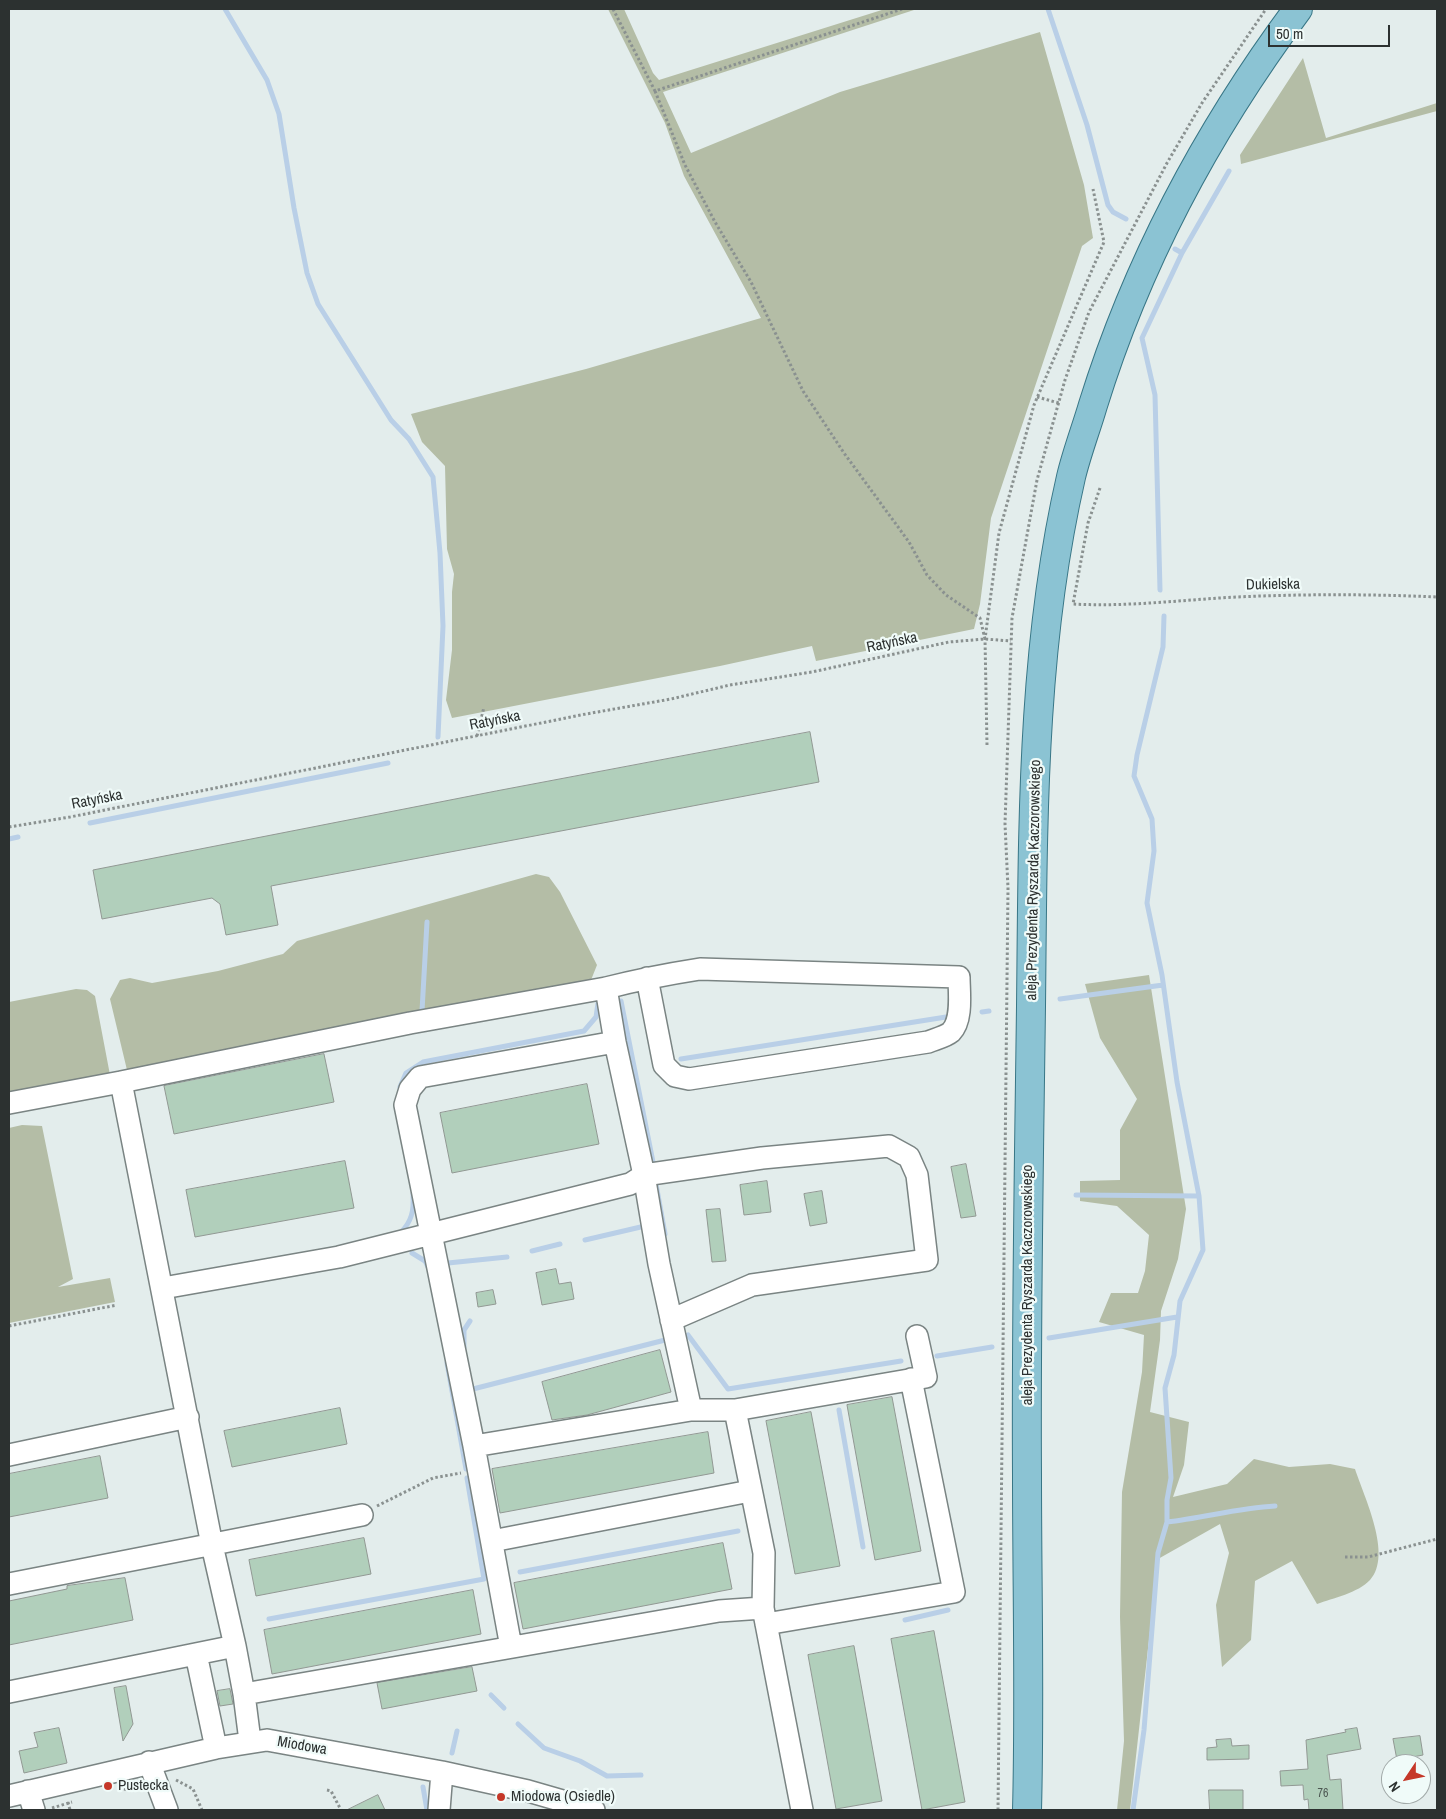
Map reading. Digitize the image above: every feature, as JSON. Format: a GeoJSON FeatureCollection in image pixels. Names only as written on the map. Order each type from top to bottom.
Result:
{"type":"FeatureCollection","features":[{"type":"Feature","properties":{"kind":"main road","name":"aleja Prezydenta Ryszarda Kaczorowskiego"},"geometry":{"type":"LineString","coordinates":[[1027,1810],[1029,1651],[1026,1475],[1033,845],[1038,695],[1050,584],[1072,473],[1107,360],[1140,278],[1182,186],[1219,123],[1298,9]]}},
{"type":"Feature","properties":{"kind":"street"},"geometry":{"type":"LineString","coordinates":[[9,1103],[410,1023],[606,988],[647,978],[700,969],[960,977],[959,1010],[956,1026],[950,1033],[928,1042],[689,1080],[675,1076],[664,1065],[647,978]]}},
{"type":"Feature","properties":{"kind":"street"},"geometry":{"type":"LineString","coordinates":[[606,988],[615,1042],[644,1175],[671,1320],[691,1410]]}},
{"type":"Feature","properties":{"kind":"street"},"geometry":{"type":"LineString","coordinates":[[511,1647],[476,1456],[405,1105],[410,1089],[420,1077],[615,1042]]}},
{"type":"Feature","properties":{"kind":"street"},"geometry":{"type":"LineString","coordinates":[[121,1082],[212,1544],[235,1646],[250,1741]]}},
{"type":"Feature","properties":{"kind":"street"},"geometry":{"type":"LineString","coordinates":[[163,1288],[338,1257],[630,1184],[644,1175],[762,1158],[889,1146],[909,1157],[918,1175],[927,1260],[752,1284],[671,1320]]}},
{"type":"Feature","properties":{"kind":"street"},"geometry":{"type":"LineString","coordinates":[[476,1456],[691,1410],[735,1410],[926,1377],[917,1336]]}},
{"type":"Feature","properties":{"kind":"street"},"geometry":{"type":"LineString","coordinates":[[244,1694],[719,1611],[764,1616],[954,1592],[911,1379]]}},
{"type":"Feature","properties":{"kind":"street"},"geometry":{"type":"LineString","coordinates":[[735,1410],[764,1553],[764,1616],[802,1810]]}},
{"type":"Feature","properties":{"kind":"street"},"geometry":{"type":"LineString","coordinates":[[9,1454],[188,1417]]}},
{"type":"Feature","properties":{"kind":"street"},"geometry":{"type":"LineString","coordinates":[[492,1541],[750,1491]]}},
{"type":"Feature","properties":{"kind":"street"},"geometry":{"type":"LineString","coordinates":[[9,1584],[362,1515]]}},
{"type":"Feature","properties":{"kind":"street"},"geometry":{"type":"LineString","coordinates":[[9,1692],[235,1646]]}},
{"type":"Feature","properties":{"kind":"street"},"geometry":{"type":"LineString","coordinates":[[196,1654],[216,1748]]}},
{"type":"Feature","properties":{"kind":"street","name":"Miodowa"},"geometry":{"type":"LineString","coordinates":[[23,1799],[149,1762],[250,1741],[268,1740],[442,1772],[528,1791],[594,1810]]}},
{"type":"Feature","properties":{"kind":"street"},"geometry":{"type":"LineString","coordinates":[[149,1762],[167,1810]]}},
{"type":"Feature","properties":{"kind":"street"},"geometry":{"type":"LineString","coordinates":[[439,1810],[442,1772]]}},
{"type":"Feature","properties":{"kind":"path"},"geometry":{"type":"LineString","coordinates":[[613,9],[655,91],[686,165],[715,222],[751,282],[803,391],[844,453],[892,518],[927,575],[946,595],[980,618],[985,639]]}},
{"type":"Feature","properties":{"kind":"path"},"geometry":{"type":"LineString","coordinates":[[655,91],[902,9]]}},
{"type":"Feature","properties":{"kind":"path"},"geometry":{"type":"LineString","coordinates":[[986,745],[985,639],[1000,533],[1037,396],[1104,242],[1093,189]]}},
{"type":"Feature","properties":{"kind":"path"},"geometry":{"type":"LineString","coordinates":[[1037,396],[1058,402]]}},
{"type":"Feature","properties":{"kind":"path","name":"Dukielska"},"geometry":{"type":"LineString","coordinates":[[1100,488],[1088,523],[1073,604],[1110,606],[1238,597],[1398,595],[1437,597]]}},
{"type":"Feature","properties":{"kind":"path","name":"Ratyńska"},"geometry":{"type":"LineString","coordinates":[[9,827],[70,818],[671,699],[730,685],[812,672],[949,642],[985,639],[1011,640]]}},
{"type":"Feature","properties":{"kind":"path"},"geometry":{"type":"LineString","coordinates":[[477,736],[484,707]]}},
{"type":"Feature","properties":{"kind":"path"},"geometry":{"type":"LineString","coordinates":[[9,1326],[117,1305]]}},
{"type":"Feature","properties":{"kind":"path"},"geometry":{"type":"LineString","coordinates":[[362,1515],[433,1478],[458,1474],[476,1456]]}},
{"type":"Feature","properties":{"kind":"path"},"geometry":{"type":"LineString","coordinates":[[1345,1557],[1368,1557],[1437,1539]]}},
{"type":"Feature","properties":{"kind":"path"},"geometry":{"type":"LineString","coordinates":[[172,1778],[193,1789],[202,1810]]}},
{"type":"Feature","properties":{"kind":"path"},"geometry":{"type":"LineString","coordinates":[[327,1790],[331,1791],[341,1810]]}},
{"type":"Feature","properties":{"kind":"green space"},"geometry":{"type":"Polygon","coordinates":[[[608,9],[624,9],[653,73],[659,80],[885,9],[917,9],[663,92],[691,153],[840,92],[1040,32],[1084,185],[1093,238],[1082,246],[991,518],[980,604],[974,629],[816,661],[812,646],[720,666],[452,718],[446,700],[452,650],[452,592],[454,574],[447,549],[445,466],[422,442],[411,414],[586,369],[761,318],[684,176],[665,123],[608,9]]]}},
{"type":"Feature","properties":{"kind":"green space"},"geometry":{"type":"Polygon","coordinates":[[[1303,58],[1326,138],[1437,103],[1437,111],[1241,164],[1240,155],[1303,58]]]}},
{"type":"Feature","properties":{"kind":"green space"},"geometry":{"type":"Polygon","coordinates":[[[536,874],[549,877],[560,892],[597,965],[591,980],[127,1070],[110,999],[120,980],[130,978],[152,983],[218,971],[283,954],[297,941],[536,874]]]}},
{"type":"Feature","properties":{"kind":"green space"},"geometry":{"type":"Polygon","coordinates":[[[1149,975],[1186,1209],[1178,1259],[1161,1311],[1160,1340],[1150,1412],[1189,1422],[1184,1465],[1173,1497],[1227,1484],[1254,1459],[1289,1467],[1330,1464],[1355,1469],[1375,1526],[1379,1556],[1376,1569],[1365,1585],[1352,1592],[1317,1604],[1292,1561],[1255,1581],[1251,1640],[1222,1667],[1216,1605],[1229,1553],[1220,1524],[1158,1559],[1130,1810],[1117,1810],[1124,1741],[1120,1617],[1122,1492],[1142,1372],[1144,1335],[1099,1322],[1111,1293],[1138,1293],[1145,1271],[1149,1235],[1117,1206],[1080,1201],[1080,1181],[1120,1180],[1120,1130],[1137,1099],[1100,1038],[1085,984],[1149,975]]]}},
{"type":"Feature","properties":{"kind":"green space"},"geometry":{"type":"Polygon","coordinates":[[[76,989],[87,990],[95,996],[110,1075],[9,1094],[9,1002],[76,989]]]}},
{"type":"Feature","properties":{"kind":"green space"},"geometry":{"type":"Polygon","coordinates":[[[22,1125],[42,1126],[73,1279],[58,1287],[110,1278],[115,1302],[9,1323],[9,1128],[22,1125]]]}},
{"type":"Feature","properties":{"kind":"building"},"geometry":{"type":"Polygon","coordinates":[[[810,732],[819,782],[271,886],[278,925],[226,935],[220,904],[212,898],[102,919],[93,870],[810,732]]]}},
{"type":"Feature","properties":{"kind":"building"},"geometry":{"type":"Polygon","coordinates":[[[324,1054],[334,1102],[174,1134],[164,1086],[324,1054]]]}},
{"type":"Feature","properties":{"kind":"building"},"geometry":{"type":"Polygon","coordinates":[[[587,1084],[599,1144],[452,1173],[440,1113],[587,1084]]]}},
{"type":"Feature","properties":{"kind":"building"},"geometry":{"type":"Polygon","coordinates":[[[345,1161],[354,1208],[195,1237],[186,1190],[345,1161]]]}},
{"type":"Feature","properties":{"kind":"building"},"geometry":{"type":"Polygon","coordinates":[[[966,1164],[976,1216],[961,1218],[951,1167],[966,1164]]]}},
{"type":"Feature","properties":{"kind":"building"},"geometry":{"type":"Polygon","coordinates":[[[767,1181],[771,1212],[744,1215],[740,1185],[767,1181]]]}},
{"type":"Feature","properties":{"kind":"building"},"geometry":{"type":"Polygon","coordinates":[[[822,1191],[827,1223],[810,1226],[804,1194],[822,1191]]]}},
{"type":"Feature","properties":{"kind":"building"},"geometry":{"type":"Polygon","coordinates":[[[720,1209],[726,1261],[712,1262],[706,1210],[720,1209]]]}},
{"type":"Feature","properties":{"kind":"building"},"geometry":{"type":"Polygon","coordinates":[[[556,1269],[559,1284],[571,1282],[574,1299],[542,1305],[536,1273],[556,1269]]]}},
{"type":"Feature","properties":{"kind":"building"},"geometry":{"type":"Polygon","coordinates":[[[493,1290],[496,1304],[478,1307],[476,1293],[493,1290]]]}},
{"type":"Feature","properties":{"kind":"building"},"geometry":{"type":"Polygon","coordinates":[[[660,1350],[671,1392],[587,1415],[552,1420],[542,1382],[660,1350]]]}},
{"type":"Feature","properties":{"kind":"building"},"geometry":{"type":"Polygon","coordinates":[[[892,1397],[921,1551],[875,1560],[847,1405],[892,1397]]]}},
{"type":"Feature","properties":{"kind":"building"},"geometry":{"type":"Polygon","coordinates":[[[340,1408],[347,1444],[232,1467],[224,1431],[340,1408]]]}},
{"type":"Feature","properties":{"kind":"building"},"geometry":{"type":"Polygon","coordinates":[[[811,1412],[840,1566],[795,1574],[766,1421],[811,1412]]]}},
{"type":"Feature","properties":{"kind":"building"},"geometry":{"type":"Polygon","coordinates":[[[708,1432],[714,1473],[500,1513],[492,1469],[708,1432]]]}},
{"type":"Feature","properties":{"kind":"building"},"geometry":{"type":"Polygon","coordinates":[[[100,1456],[108,1498],[9,1517],[9,1474],[100,1456]]]}},
{"type":"Feature","properties":{"kind":"building"},"geometry":{"type":"Polygon","coordinates":[[[364,1538],[371,1574],[256,1596],[249,1560],[364,1538]]]}},
{"type":"Feature","properties":{"kind":"building"},"geometry":{"type":"Polygon","coordinates":[[[723,1543],[732,1589],[523,1629],[514,1583],[723,1543]]]}},
{"type":"Feature","properties":{"kind":"building"},"geometry":{"type":"Polygon","coordinates":[[[125,1578],[133,1620],[9,1645],[9,1601],[67,1589],[67,1586],[125,1578]]]}},
{"type":"Feature","properties":{"kind":"building"},"geometry":{"type":"Polygon","coordinates":[[[473,1590],[481,1634],[272,1674],[264,1630],[473,1590]]]}},
{"type":"Feature","properties":{"kind":"building"},"geometry":{"type":"Polygon","coordinates":[[[934,1631],[965,1802],[922,1810],[891,1639],[934,1631]]]}},
{"type":"Feature","properties":{"kind":"building"},"geometry":{"type":"Polygon","coordinates":[[[854,1646],[882,1801],[836,1809],[808,1655],[854,1646]]]}},
{"type":"Feature","properties":{"kind":"building"},"geometry":{"type":"Polygon","coordinates":[[[472,1667],[477,1691],[382,1709],[377,1683],[472,1667]]]}},
{"type":"Feature","properties":{"kind":"building"},"geometry":{"type":"Polygon","coordinates":[[[126,1686],[133,1724],[123,1741],[114,1688],[126,1686]]]}},
{"type":"Feature","properties":{"kind":"building"},"geometry":{"type":"Polygon","coordinates":[[[230,1689],[233,1704],[220,1706],[217,1691],[230,1689]]]}},
{"type":"Feature","properties":{"kind":"building"},"geometry":{"type":"Polygon","coordinates":[[[59,1728],[67,1763],[24,1773],[19,1751],[38,1747],[34,1733],[59,1728]]]}},
{"type":"Feature","properties":{"kind":"building"},"geometry":{"type":"Polygon","coordinates":[[[1357,1728],[1361,1749],[1327,1755],[1330,1780],[1341,1779],[1343,1810],[1309,1810],[1308,1799],[1304,1800],[1303,1785],[1281,1786],[1280,1771],[1308,1769],[1306,1740],[1357,1728]]]}},
{"type":"Feature","properties":{"kind":"building"},"geometry":{"type":"Polygon","coordinates":[[[1420,1736],[1423,1754],[1396,1754],[1393,1739],[1420,1736]]]}},
{"type":"Feature","properties":{"kind":"building"},"geometry":{"type":"Polygon","coordinates":[[[1231,1739],[1232,1746],[1249,1745],[1249,1759],[1207,1760],[1207,1748],[1217,1747],[1216,1740],[1231,1739]]]}},
{"type":"Feature","properties":{"kind":"building"},"geometry":{"type":"Polygon","coordinates":[[[1209,1790],[1243,1790],[1243,1810],[1210,1810],[1209,1790]]]}},
{"type":"Feature","properties":{"kind":"building"},"geometry":{"type":"Polygon","coordinates":[[[378,1795],[385,1810],[347,1810],[378,1795]]]}},
{"type":"Feature","properties":{"kind":"waterway"},"geometry":{"type":"LineString","coordinates":[[225,9],[267,80],[279,114],[294,208],[307,273],[318,304],[391,420],[409,439],[433,477],[440,553],[443,626],[438,737]]}},
{"type":"Feature","properties":{"kind":"waterway"},"geometry":{"type":"LineString","coordinates":[[1048,9],[1087,125],[1108,205],[1113,212],[1126,219]]}},
{"type":"Feature","properties":{"kind":"waterway"},"geometry":{"type":"LineString","coordinates":[[1182,253],[1229,171]]}},
{"type":"Feature","properties":{"kind":"waterway"},"geometry":{"type":"LineString","coordinates":[[1160,590],[1155,395],[1142,338],[1182,253],[1175,249]]}},
{"type":"Feature","properties":{"kind":"waterway"},"geometry":{"type":"LineString","coordinates":[[1133,1810],[1144,1730],[1158,1553],[1167,1522],[1167,1500],[1171,1478],[1165,1388],[1174,1355],[1180,1301],[1203,1250],[1199,1196],[1177,1082],[1162,975],[1147,903],[1154,851],[1152,819],[1134,776],[1137,755],[1163,647],[1164,616]]}},
{"type":"Feature","properties":{"kind":"waterway"},"geometry":{"type":"LineString","coordinates":[[90,823],[388,763]]}},
{"type":"Feature","properties":{"kind":"waterway"},"geometry":{"type":"LineString","coordinates":[[9,839],[18,837]]}},
{"type":"Feature","properties":{"kind":"waterway"},"geometry":{"type":"LineString","coordinates":[[422,1011],[427,922]]}},
{"type":"Feature","properties":{"kind":"waterway"},"geometry":{"type":"LineString","coordinates":[[1060,999],[1163,985]]}},
{"type":"Feature","properties":{"kind":"waterway"},"geometry":{"type":"LineString","coordinates":[[621,1001],[653,1162]]}},
{"type":"Feature","properties":{"kind":"waterway"},"geometry":{"type":"LineString","coordinates":[[400,1087],[406,1073],[423,1062],[584,1031],[596,1017],[598,1003]]}},
{"type":"Feature","properties":{"kind":"waterway"},"geometry":{"type":"LineString","coordinates":[[982,1012],[989,1011]]}},
{"type":"Feature","properties":{"kind":"waterway"},"geometry":{"type":"LineString","coordinates":[[681,1059],[946,1017]]}},
{"type":"Feature","properties":{"kind":"waterway"},"geometry":{"type":"LineString","coordinates":[[656,1184],[665,1234]]}},
{"type":"Feature","properties":{"kind":"waterway"},"geometry":{"type":"LineString","coordinates":[[400,1233],[407,1225],[411,1215],[413,1194]]}},
{"type":"Feature","properties":{"kind":"waterway"},"geometry":{"type":"LineString","coordinates":[[1076,1195],[1199,1196]]}},
{"type":"Feature","properties":{"kind":"waterway"},"geometry":{"type":"LineString","coordinates":[[585,1240],[645,1226]]}},
{"type":"Feature","properties":{"kind":"waterway"},"geometry":{"type":"LineString","coordinates":[[532,1251],[560,1244]]}},
{"type":"Feature","properties":{"kind":"waterway"},"geometry":{"type":"LineString","coordinates":[[412,1253],[425,1261],[429,1269]]}},
{"type":"Feature","properties":{"kind":"waterway"},"geometry":{"type":"LineString","coordinates":[[448,1263],[507,1257]]}},
{"type":"Feature","properties":{"kind":"waterway"},"geometry":{"type":"LineString","coordinates":[[1049,1338],[1177,1317]]}},
{"type":"Feature","properties":{"kind":"waterway"},"geometry":{"type":"LineString","coordinates":[[464,1347],[464,1330],[470,1321]]}},
{"type":"Feature","properties":{"kind":"waterway"},"geometry":{"type":"LineString","coordinates":[[688,1335],[728,1389],[901,1361]]}},
{"type":"Feature","properties":{"kind":"waterway"},"geometry":{"type":"LineString","coordinates":[[471,1385],[473,1389],[669,1339]]}},
{"type":"Feature","properties":{"kind":"waterway"},"geometry":{"type":"LineString","coordinates":[[937,1356],[992,1347]]}},
{"type":"Feature","properties":{"kind":"waterway"},"geometry":{"type":"LineString","coordinates":[[447,1363],[466,1469]]}},
{"type":"Feature","properties":{"kind":"waterway"},"geometry":{"type":"LineString","coordinates":[[839,1410],[863,1547]]}},
{"type":"Feature","properties":{"kind":"waterway"},"geometry":{"type":"LineString","coordinates":[[269,1619],[484,1579],[467,1478]]}},
{"type":"Feature","properties":{"kind":"waterway"},"geometry":{"type":"LineString","coordinates":[[1167,1522],[1275,1506]]}},
{"type":"Feature","properties":{"kind":"waterway"},"geometry":{"type":"LineString","coordinates":[[520,1572],[738,1531]]}},
{"type":"Feature","properties":{"kind":"waterway"},"geometry":{"type":"LineString","coordinates":[[905,1620],[948,1610]]}},
{"type":"Feature","properties":{"kind":"waterway"},"geometry":{"type":"LineString","coordinates":[[491,1695],[504,1708]]}},
{"type":"Feature","properties":{"kind":"waterway"},"geometry":{"type":"LineString","coordinates":[[518,1724],[544,1748],[580,1761],[607,1776],[641,1775]]}},
{"type":"Feature","properties":{"kind":"waterway"},"geometry":{"type":"LineString","coordinates":[[452,1753],[457,1731]]}},
{"type":"Feature","properties":{"kind":"waterway"},"geometry":{"type":"LineString","coordinates":[[423,1787],[427,1810]]}},
{"type":"Feature","properties":{"kind":"place","name":"Pustecka"},"geometry":{"type":"Point","coordinates":[108,1786]}},
{"type":"Feature","properties":{"kind":"place","name":"Miodowa (Osiedle)"},"geometry":{"type":"Point","coordinates":[501,1797]}}]}
